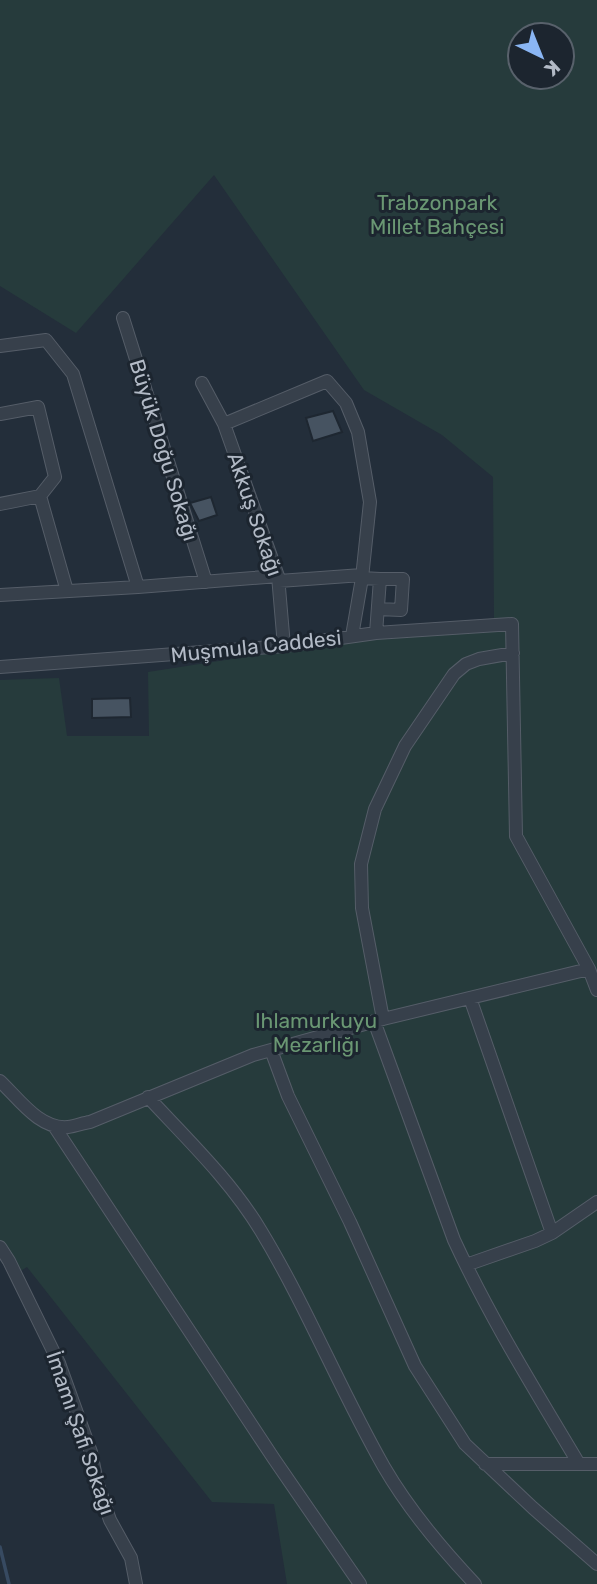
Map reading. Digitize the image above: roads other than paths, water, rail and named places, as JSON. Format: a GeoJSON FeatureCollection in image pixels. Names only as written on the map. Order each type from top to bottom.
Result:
{"type":"FeatureCollection","features":[{"type":"Feature","properties":{"kind":"street","name":"Büyük Doğu Sokağı"},"geometry":{"type":"LineString","coordinates":[[123,318],[206,582]]}},
{"type":"Feature","properties":{"kind":"street"},"geometry":{"type":"LineString","coordinates":[[0,346],[46,340],[73,374],[138,587]]}},
{"type":"Feature","properties":{"kind":"street"},"geometry":{"type":"LineString","coordinates":[[224,424],[327,381],[346,403],[358,432],[370,502],[352,636]]}},
{"type":"Feature","properties":{"kind":"street","name":"Akkuş Sokağı"},"geometry":{"type":"LineString","coordinates":[[202,383],[224,424],[278,579],[284,646]]}},
{"type":"Feature","properties":{"kind":"street"},"geometry":{"type":"LineString","coordinates":[[0,414],[38,407],[55,477],[40,496],[0,504]]}},
{"type":"Feature","properties":{"kind":"street"},"geometry":{"type":"LineString","coordinates":[[40,496],[67,591]]}},
{"type":"Feature","properties":{"kind":"street"},"geometry":{"type":"LineString","coordinates":[[0,595],[278,579],[403,579],[401,610],[378,609]]}},
{"type":"Feature","properties":{"kind":"street"},"geometry":{"type":"LineString","coordinates":[[376,633],[380,579]]}},
{"type":"Feature","properties":{"kind":"street","name":"Muşmula Caddesi"},"geometry":{"type":"LineString","coordinates":[[0,667],[284,646],[376,633],[513,624],[513,653]]}},
{"type":"Feature","properties":{"kind":"street"},"geometry":{"type":"LineString","coordinates":[[579,1464],[500,1331],[454,1240],[379,1020],[362,908],[361,864],[375,809],[405,746],[454,674],[466,664],[479,659],[513,653],[516,836],[589,969],[597,990]]}},
{"type":"Feature","properties":{"kind":"street"},"geometry":{"type":"LineString","coordinates":[[0,1081],[40,1120],[54,1126],[68,1127],[90,1122],[253,1055],[379,1020],[589,969]]}},
{"type":"Feature","properties":{"kind":"street"},"geometry":{"type":"LineString","coordinates":[[470,998],[552,1233]]}},
{"type":"Feature","properties":{"kind":"street"},"geometry":{"type":"LineString","coordinates":[[271,1050],[288,1097],[350,1222],[415,1366],[465,1444],[597,1564]]}},
{"type":"Feature","properties":{"kind":"street"},"geometry":{"type":"LineString","coordinates":[[148,1097],[227,1182],[245,1206],[276,1257],[384,1466],[422,1524],[475,1584]]}},
{"type":"Feature","properties":{"kind":"street"},"geometry":{"type":"LineString","coordinates":[[54,1126],[360,1584]]}},
{"type":"Feature","properties":{"kind":"street"},"geometry":{"type":"LineString","coordinates":[[466,1265],[552,1233],[597,1202]]}},
{"type":"Feature","properties":{"kind":"street","name":"İmamı Şafi Sokağı"},"geometry":{"type":"LineString","coordinates":[[0,1247],[59,1363],[91,1452],[97,1482],[110,1520],[131,1558],[136,1584]]}},
{"type":"Feature","properties":{"kind":"street"},"geometry":{"type":"LineString","coordinates":[[485,1464],[597,1464]]}},
{"type":"Feature","properties":{"kind":"waterway"},"geometry":{"type":"LineString","coordinates":[[0,1547],[9,1584]]}},
{"type":"Feature","properties":{"kind":"park label","name":"Trabzonpark Millet Bahçesi"},"geometry":{"type":"Point","coordinates":[437,214]}},
{"type":"Feature","properties":{"kind":"park label","name":"Ihlamurkuyu Mezarlığı"},"geometry":{"type":"Point","coordinates":[316,1032]}}]}
